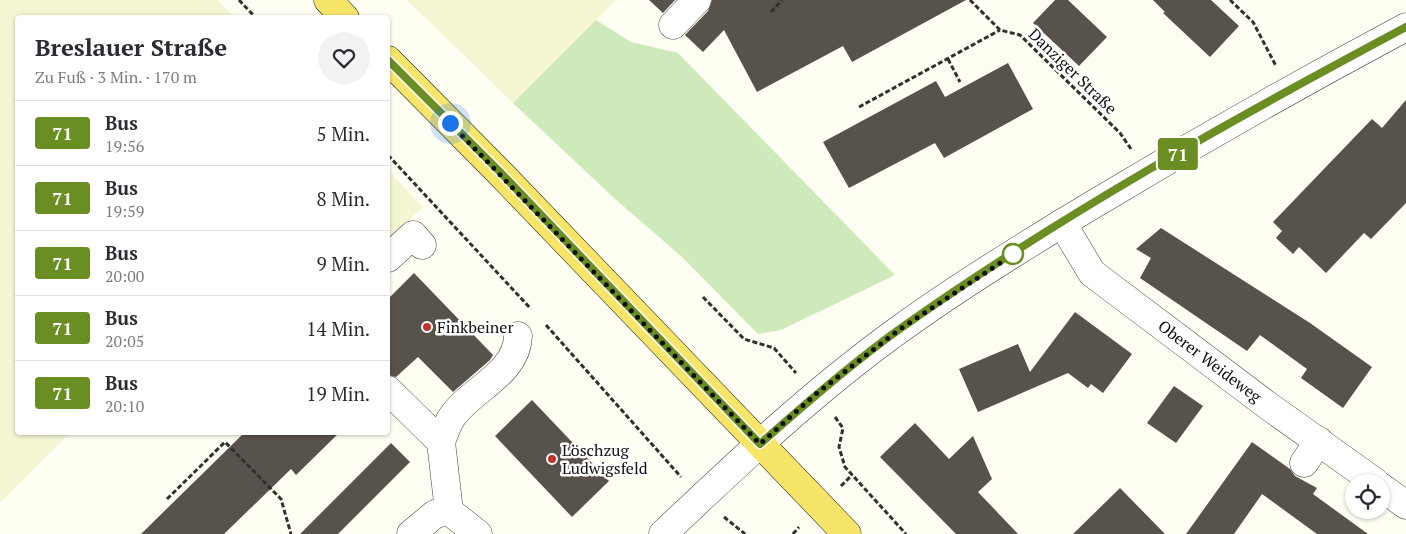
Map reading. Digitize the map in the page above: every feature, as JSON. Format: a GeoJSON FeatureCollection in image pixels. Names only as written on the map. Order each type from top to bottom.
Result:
{"type":"FeatureCollection","features":[{"type":"Feature","properties":{"kind":"main road"},"geometry":{"type":"LineString","coordinates":[[328,0],[342,15]]}},
{"type":"Feature","properties":{"kind":"main road"},"geometry":{"type":"LineString","coordinates":[[390,62],[500,172],[846,534]]}},
{"type":"Feature","properties":{"kind":"street"},"geometry":{"type":"LineString","coordinates":[[673,25],[697,0]]}},
{"type":"Feature","properties":{"kind":"street"},"geometry":{"type":"LineString","coordinates":[[664,534],[816,394],[900,329],[1062,223],[1147,172],[1289,90],[1406,27]]}},
{"type":"Feature","properties":{"kind":"street","name":"Oberer Weideweg"},"geometry":{"type":"LineString","coordinates":[[1062,223],[1092,272],[1364,474]]}},
{"type":"Feature","properties":{"kind":"street"},"geometry":{"type":"LineString","coordinates":[[390,256],[413,236],[422,245]]}},
{"type":"Feature","properties":{"kind":"street"},"geometry":{"type":"LineString","coordinates":[[478,534],[449,511],[441,442],[452,417],[508,364],[518,350],[518,336]]}},
{"type":"Feature","properties":{"kind":"street"},"geometry":{"type":"LineString","coordinates":[[390,392],[441,442]]}},
{"type":"Feature","properties":{"kind":"street"},"geometry":{"type":"LineString","coordinates":[[1304,463],[1319,441]]}},
{"type":"Feature","properties":{"kind":"street"},"geometry":{"type":"LineString","coordinates":[[1390,493],[1406,505]]}},
{"type":"Feature","properties":{"kind":"street"},"geometry":{"type":"LineString","coordinates":[[412,534],[435,514],[449,511]]}},
{"type":"Feature","properties":{"kind":"path"},"geometry":{"type":"LineString","coordinates":[[239,0],[253,15]]}},
{"type":"Feature","properties":{"kind":"path"},"geometry":{"type":"LineString","coordinates":[[771,12],[782,0]]}},
{"type":"Feature","properties":{"kind":"path","name":"Danziger Straße"},"geometry":{"type":"LineString","coordinates":[[970,0],[1000,30],[1020,35],[1120,133],[1147,172]]}},
{"type":"Feature","properties":{"kind":"path"},"geometry":{"type":"LineString","coordinates":[[1230,0],[1253,22],[1289,90]]}},
{"type":"Feature","properties":{"kind":"path"},"geometry":{"type":"LineString","coordinates":[[859,107],[1000,30]]}},
{"type":"Feature","properties":{"kind":"path"},"geometry":{"type":"LineString","coordinates":[[948,59],[960,82]]}},
{"type":"Feature","properties":{"kind":"path"},"geometry":{"type":"LineString","coordinates":[[167,499],[226,442],[281,499],[291,534]]}},
{"type":"Feature","properties":{"kind":"green space"},"geometry":{"type":"Polygon","coordinates":[[[0,0],[217,0],[232,15],[15,15],[15,435],[67,435],[0,503],[0,0]]]}},
{"type":"Feature","properties":{"kind":"green space"},"geometry":{"type":"Polygon","coordinates":[[[407,0],[616,0],[513,103],[407,0]]]}},
{"type":"Feature","properties":{"kind":"green space"},"geometry":{"type":"Polygon","coordinates":[[[596,20],[631,42],[678,53],[895,275],[781,330],[758,334],[681,256],[615,199],[513,103],[596,20]]]}},
{"type":"Feature","properties":{"kind":"green space"},"geometry":{"type":"Polygon","coordinates":[[[390,173],[423,207],[390,237],[390,173]]]}},
{"type":"Feature","properties":{"kind":"building"},"geometry":{"type":"Polygon","coordinates":[[[649,0],[675,0],[663,13],[649,0]]]}},
{"type":"Feature","properties":{"kind":"building"},"geometry":{"type":"Polygon","coordinates":[[[712,0],[966,0],[852,62],[843,46],[757,92],[724,30],[703,52],[685,35],[708,11],[712,0]]]}},
{"type":"Feature","properties":{"kind":"building"},"geometry":{"type":"Polygon","coordinates":[[[1055,0],[1068,0],[1107,37],[1079,66],[1033,23],[1055,0]]]}},
{"type":"Feature","properties":{"kind":"building"},"geometry":{"type":"Polygon","coordinates":[[[1153,0],[1211,0],[1239,26],[1210,57],[1163,13],[1165,12],[1153,0]]]}},
{"type":"Feature","properties":{"kind":"building"},"geometry":{"type":"Polygon","coordinates":[[[1008,63],[1033,109],[944,158],[935,143],[849,188],[823,142],[936,81],[945,97],[1008,63]]]}},
{"type":"Feature","properties":{"kind":"building"},"geometry":{"type":"Polygon","coordinates":[[[1406,100],[1406,203],[1371,239],[1364,233],[1326,273],[1299,247],[1293,254],[1276,238],[1282,231],[1273,222],[1372,119],[1382,128],[1406,100]]]}},
{"type":"Feature","properties":{"kind":"building"},"geometry":{"type":"Polygon","coordinates":[[[1161,228],[1310,323],[1372,367],[1343,408],[1301,378],[1307,369],[1260,335],[1247,351],[1140,278],[1151,258],[1136,249],[1161,228]]]}},
{"type":"Feature","properties":{"kind":"building","name":"Finkbeiner"},"geometry":{"type":"Polygon","coordinates":[[[414,273],[493,355],[490,360],[453,392],[418,357],[396,377],[390,376],[390,297],[414,273]]]}},
{"type":"Feature","properties":{"kind":"building"},"geometry":{"type":"Polygon","coordinates":[[[1075,312],[1132,354],[1103,393],[1091,384],[1088,388],[1068,373],[978,412],[959,369],[1018,344],[1030,372],[1075,312]]]}},
{"type":"Feature","properties":{"kind":"building"},"geometry":{"type":"Polygon","coordinates":[[[1174,386],[1203,406],[1176,443],[1147,423],[1174,386]]]}},
{"type":"Feature","properties":{"kind":"building","name":"Löschzug Ludwigsfeld"},"geometry":{"type":"Polygon","coordinates":[[[532,400],[609,481],[572,517],[495,436],[532,400]]]}},
{"type":"Feature","properties":{"kind":"building"},"geometry":{"type":"Polygon","coordinates":[[[915,423],[949,459],[973,436],[992,479],[978,492],[1018,534],[956,534],[880,457],[915,423]]]}},
{"type":"Feature","properties":{"kind":"building"},"geometry":{"type":"Polygon","coordinates":[[[242,435],[337,435],[296,475],[291,469],[224,534],[141,534],[242,435]]]}},
{"type":"Feature","properties":{"kind":"building"},"geometry":{"type":"Polygon","coordinates":[[[1252,442],[1290,469],[1295,476],[1317,488],[1313,494],[1368,534],[1317,534],[1262,494],[1234,534],[1186,534],[1252,442]]]}},
{"type":"Feature","properties":{"kind":"building"},"geometry":{"type":"Polygon","coordinates":[[[391,443],[410,462],[338,534],[300,534],[391,443]]]}},
{"type":"Feature","properties":{"kind":"building"},"geometry":{"type":"Polygon","coordinates":[[[1120,488],[1165,534],[1073,534],[1120,488]]]}},
{"type":"Feature","properties":{"kind":"bus line","name":"71"},"geometry":{"type":"LineString","coordinates":[[390,62],[500,172],[760,444],[816,394],[900,329],[991,268],[1123,186],[1289,90],[1406,27]]}},
{"type":"Feature","properties":{"kind":"place","name":"Finkbeiner"},"geometry":{"type":"Point","coordinates":[427,327]}},
{"type":"Feature","properties":{"kind":"place","name":"Löschzug Ludwigsfeld"},"geometry":{"type":"Point","coordinates":[552,459]}},
{"type":"Feature","properties":{"kind":"route"},"geometry":{"type":"LineString","coordinates":[[450,123],[500,172],[760,444],[816,394],[900,329],[1020,250],[1013,254]]}}]}
